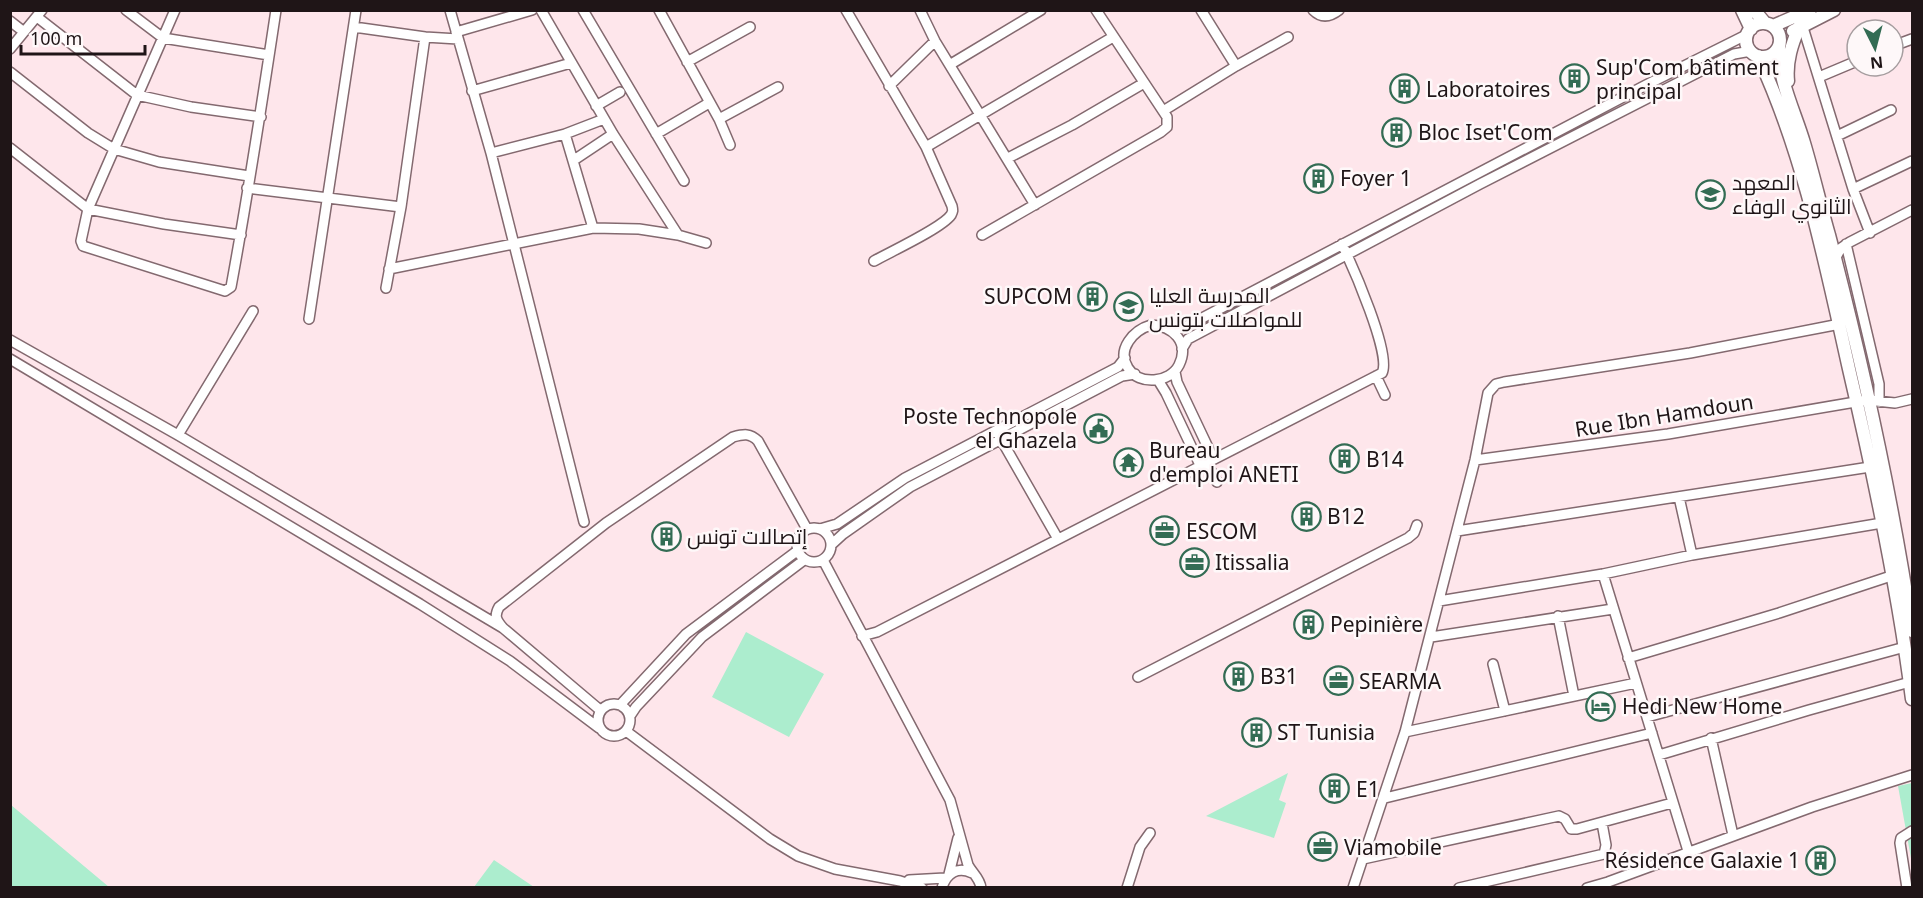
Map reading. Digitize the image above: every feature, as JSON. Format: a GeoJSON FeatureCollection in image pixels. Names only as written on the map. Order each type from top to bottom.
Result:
{"type":"FeatureCollection","features":[{"type":"Feature","properties":{"kind":"street"},"geometry":{"type":"LineString","coordinates":[[126,10],[163,38],[269,55]]}},
{"type":"Feature","properties":{"kind":"street"},"geometry":{"type":"LineString","coordinates":[[175,10],[88,208],[81,242],[83,246],[220,291],[231,287],[261,117],[276,10]]}},
{"type":"Feature","properties":{"kind":"street"},"geometry":{"type":"LineString","coordinates":[[309,319],[356,10]]}},
{"type":"Feature","properties":{"kind":"street"},"geometry":{"type":"LineString","coordinates":[[450,10],[491,153],[584,522]]}},
{"type":"Feature","properties":{"kind":"street"},"geometry":{"type":"LineString","coordinates":[[354,27],[425,37],[457,35],[532,10]]}},
{"type":"Feature","properties":{"kind":"street"},"geometry":{"type":"LineString","coordinates":[[541,10],[613,134],[678,235]]}},
{"type":"Feature","properties":{"kind":"street"},"geometry":{"type":"LineString","coordinates":[[583,10],[684,181]]}},
{"type":"Feature","properties":{"kind":"street"},"geometry":{"type":"LineString","coordinates":[[659,10],[719,119],[730,145]]}},
{"type":"Feature","properties":{"kind":"street"},"geometry":{"type":"LineString","coordinates":[[846,10],[926,147],[952,206],[950,217],[874,261]]}},
{"type":"Feature","properties":{"kind":"street"},"geometry":{"type":"LineString","coordinates":[[920,10],[935,41],[1035,206]]}},
{"type":"Feature","properties":{"kind":"street"},"geometry":{"type":"LineString","coordinates":[[951,64],[1041,10]]}},
{"type":"Feature","properties":{"kind":"street"},"geometry":{"type":"LineString","coordinates":[[982,235],[1152,138],[1167,127],[1168,120],[1163,111],[1096,10]]}},
{"type":"Feature","properties":{"kind":"street"},"geometry":{"type":"LineString","coordinates":[[1201,10],[1236,66]]}},
{"type":"Feature","properties":{"kind":"street"},"geometry":{"type":"LineString","coordinates":[[1313,10],[1323,17],[1339,10]]}},
{"type":"Feature","properties":{"kind":"street"},"geometry":{"type":"LineString","coordinates":[[1742,10],[1749,32],[1748,46],[1776,94],[1795,148],[1840,324],[1868,401],[1870,467],[1882,523],[1902,581],[1905,647],[1912,699]]}},
{"type":"Feature","properties":{"kind":"street"},"geometry":{"type":"LineString","coordinates":[[1182,350],[1188,339],[1480,184],[1734,54],[1772,54],[1810,10]]}},
{"type":"Feature","properties":{"kind":"street"},"geometry":{"type":"LineString","coordinates":[[1172,330],[1185,327],[1749,32],[1769,25],[1800,22],[1834,10]]}},
{"type":"Feature","properties":{"kind":"street"},"geometry":{"type":"LineString","coordinates":[[1755,11],[1777,30],[1778,62],[1805,144],[1835,259],[1868,401],[1912,632]]}},
{"type":"Feature","properties":{"kind":"street"},"geometry":{"type":"LineString","coordinates":[[10,49],[40,14],[137,95],[191,107],[261,117]]}},
{"type":"Feature","properties":{"kind":"street"},"geometry":{"type":"LineString","coordinates":[[10,21],[24,32]]}},
{"type":"Feature","properties":{"kind":"street"},"geometry":{"type":"LineString","coordinates":[[1800,22],[1820,77],[1853,189],[1870,233]]}},
{"type":"Feature","properties":{"kind":"street"},"geometry":{"type":"LineString","coordinates":[[1790,100],[1787,71],[1800,22]]}},
{"type":"Feature","properties":{"kind":"street"},"geometry":{"type":"LineString","coordinates":[[687,62],[750,27]]}},
{"type":"Feature","properties":{"kind":"street"},"geometry":{"type":"LineString","coordinates":[[386,288],[425,37]]}},
{"type":"Feature","properties":{"kind":"street"},"geometry":{"type":"LineString","coordinates":[[926,147],[1113,37]]}},
{"type":"Feature","properties":{"kind":"street"},"geometry":{"type":"LineString","coordinates":[[1163,111],[1288,37]]}},
{"type":"Feature","properties":{"kind":"street"},"geometry":{"type":"LineString","coordinates":[[889,86],[935,41]]}},
{"type":"Feature","properties":{"kind":"street"},"geometry":{"type":"LineString","coordinates":[[472,91],[571,63]]}},
{"type":"Feature","properties":{"kind":"street"},"geometry":{"type":"LineString","coordinates":[[1820,77],[1845,66]]}},
{"type":"Feature","properties":{"kind":"street"},"geometry":{"type":"LineString","coordinates":[[10,72],[88,133],[114,149],[159,162],[249,176]]}},
{"type":"Feature","properties":{"kind":"street"},"geometry":{"type":"LineString","coordinates":[[1008,158],[1072,125],[1144,83]]}},
{"type":"Feature","properties":{"kind":"street"},"geometry":{"type":"LineString","coordinates":[[719,119],[778,87]]}},
{"type":"Feature","properties":{"kind":"street"},"geometry":{"type":"LineString","coordinates":[[596,106],[620,92]]}},
{"type":"Feature","properties":{"kind":"street"},"geometry":{"type":"LineString","coordinates":[[656,134],[709,103]]}},
{"type":"Feature","properties":{"kind":"street"},"geometry":{"type":"LineString","coordinates":[[1837,136],[1891,110]]}},
{"type":"Feature","properties":{"kind":"street"},"geometry":{"type":"LineString","coordinates":[[491,153],[566,134],[604,119]]}},
{"type":"Feature","properties":{"kind":"street"},"geometry":{"type":"LineString","coordinates":[[566,134],[593,228]]}},
{"type":"Feature","properties":{"kind":"street"},"geometry":{"type":"LineString","coordinates":[[574,160],[613,134]]}},
{"type":"Feature","properties":{"kind":"street"},"geometry":{"type":"LineString","coordinates":[[10,148],[88,208],[164,224],[240,235]]}},
{"type":"Feature","properties":{"kind":"street"},"geometry":{"type":"LineString","coordinates":[[1853,189],[1912,161]]}},
{"type":"Feature","properties":{"kind":"street"},"geometry":{"type":"LineString","coordinates":[[247,188],[400,207]]}},
{"type":"Feature","properties":{"kind":"street"},"geometry":{"type":"LineString","coordinates":[[1835,259],[1846,244],[1912,210]]}},
{"type":"Feature","properties":{"kind":"street"},"geometry":{"type":"LineString","coordinates":[[389,269],[593,228],[639,229],[678,235],[706,243]]}},
{"type":"Feature","properties":{"kind":"street"},"geometry":{"type":"LineString","coordinates":[[862,636],[877,632],[1384,370],[1382,347],[1342,244]]}},
{"type":"Feature","properties":{"kind":"street"},"geometry":{"type":"LineString","coordinates":[[1846,244],[1879,384],[1868,401]]}},
{"type":"Feature","properties":{"kind":"street"},"geometry":{"type":"LineString","coordinates":[[178,435],[253,311]]}},
{"type":"Feature","properties":{"kind":"street"},"geometry":{"type":"LineString","coordinates":[[1353,888],[1385,798],[1431,637],[1475,460],[1488,393],[1496,384],[1690,353],[1840,324]]}},
{"type":"Feature","properties":{"kind":"street"},"geometry":{"type":"LineString","coordinates":[[804,560],[797,550],[798,538],[807,530],[837,524],[905,478],[995,429],[1118,367],[1125,358],[1129,339],[1139,328],[1161,325],[1172,330],[1180,338],[1182,355],[1175,372],[1168,378],[1158,380],[1142,378],[1128,368],[1125,358]]}},
{"type":"Feature","properties":{"kind":"street"},"geometry":{"type":"LineString","coordinates":[[10,340],[178,435],[503,628]]}},
{"type":"Feature","properties":{"kind":"street"},"geometry":{"type":"LineString","coordinates":[[10,358],[420,604],[510,661],[610,736],[626,731],[629,727],[630,716],[636,706],[702,638],[804,560],[823,561],[830,553],[831,545],[830,538],[820,529]]}},
{"type":"Feature","properties":{"kind":"street"},"geometry":{"type":"LineString","coordinates":[[1175,372],[1176,382],[1206,462]]}},
{"type":"Feature","properties":{"kind":"street"},"geometry":{"type":"LineString","coordinates":[[831,545],[910,487],[1122,376],[1135,374]]}},
{"type":"Feature","properties":{"kind":"street"},"geometry":{"type":"LineString","coordinates":[[1376,376],[1385,395]]}},
{"type":"Feature","properties":{"kind":"street"},"geometry":{"type":"LineString","coordinates":[[1158,380],[1216,482]]}},
{"type":"Feature","properties":{"kind":"street","name":"Rue Ibn Hamdoun"},"geometry":{"type":"LineString","coordinates":[[1475,460],[1668,434],[1868,401],[1895,403],[1912,399]]}},
{"type":"Feature","properties":{"kind":"street"},"geometry":{"type":"LineString","coordinates":[[995,429],[1058,539]]}},
{"type":"Feature","properties":{"kind":"street"},"geometry":{"type":"LineString","coordinates":[[600,710],[496,621],[499,607],[606,524],[733,437],[744,434],[753,436],[759,441],[807,530]]}},
{"type":"Feature","properties":{"kind":"street"},"geometry":{"type":"LineString","coordinates":[[1457,531],[1870,467]]}},
{"type":"Feature","properties":{"kind":"street"},"geometry":{"type":"LineString","coordinates":[[1678,497],[1692,555]]}},
{"type":"Feature","properties":{"kind":"street"},"geometry":{"type":"LineString","coordinates":[[1439,601],[1603,574],[1692,555],[1882,523]]}},
{"type":"Feature","properties":{"kind":"street"},"geometry":{"type":"LineString","coordinates":[[1138,677],[1408,538],[1414,533],[1417,525]]}},
{"type":"Feature","properties":{"kind":"street"},"geometry":{"type":"LineString","coordinates":[[621,705],[686,634],[797,550]]}},
{"type":"Feature","properties":{"kind":"street"},"geometry":{"type":"LineString","coordinates":[[823,561],[951,800],[972,873],[981,885],[992,888]]}},
{"type":"Feature","properties":{"kind":"street"},"geometry":{"type":"LineString","coordinates":[[1603,574],[1688,851]]}},
{"type":"Feature","properties":{"kind":"street"},"geometry":{"type":"LineString","coordinates":[[1628,658],[1779,613],[1902,581]]}},
{"type":"Feature","properties":{"kind":"street"},"geometry":{"type":"LineString","coordinates":[[1431,637],[1613,609]]}},
{"type":"Feature","properties":{"kind":"street"},"geometry":{"type":"LineString","coordinates":[[1558,616],[1574,696]]}},
{"type":"Feature","properties":{"kind":"street"},"geometry":{"type":"LineString","coordinates":[[1647,717],[1905,647]]}},
{"type":"Feature","properties":{"kind":"street"},"geometry":{"type":"LineString","coordinates":[[1493,664],[1505,711]]}},
{"type":"Feature","properties":{"kind":"street"},"geometry":{"type":"LineString","coordinates":[[1659,755],[1711,738],[1910,682]]}},
{"type":"Feature","properties":{"kind":"street"},"geometry":{"type":"LineString","coordinates":[[1405,732],[1636,683]]}},
{"type":"Feature","properties":{"kind":"street"},"geometry":{"type":"LineString","coordinates":[[599,728],[597,722],[600,710],[605,705],[613,703],[621,705],[630,716]]}},
{"type":"Feature","properties":{"kind":"street"},"geometry":{"type":"LineString","coordinates":[[626,731],[770,839],[798,856],[834,869],[900,881],[922,888]]}},
{"type":"Feature","properties":{"kind":"street"},"geometry":{"type":"LineString","coordinates":[[1385,798],[1652,733]]}},
{"type":"Feature","properties":{"kind":"street"},"geometry":{"type":"LineString","coordinates":[[1711,738],[1733,835]]}},
{"type":"Feature","properties":{"kind":"street"},"geometry":{"type":"LineString","coordinates":[[1587,888],[1609,885],[1688,851],[1912,775]]}},
{"type":"Feature","properties":{"kind":"street"},"geometry":{"type":"LineString","coordinates":[[1363,859],[1559,816],[1565,819],[1573,830],[1672,803]]}},
{"type":"Feature","properties":{"kind":"street"},"geometry":{"type":"LineString","coordinates":[[1459,888],[1604,854],[1606,845],[1602,823]]}},
{"type":"Feature","properties":{"kind":"street"},"geometry":{"type":"LineString","coordinates":[[1907,888],[1900,843],[1901,838],[1912,831]]}},
{"type":"Feature","properties":{"kind":"street"},"geometry":{"type":"LineString","coordinates":[[945,880],[956,850],[959,832]]}},
{"type":"Feature","properties":{"kind":"street"},"geometry":{"type":"LineString","coordinates":[[1127,888],[1140,846],[1150,833]]}},
{"type":"Feature","properties":{"kind":"street"},"geometry":{"type":"LineString","coordinates":[[900,881],[945,880],[957,870],[972,873]]}},
{"type":"Feature","properties":{"kind":"green space"},"geometry":{"type":"Polygon","coordinates":[[[746,632],[824,674],[789,737],[712,697],[746,632]]]}},
{"type":"Feature","properties":{"kind":"green space"},"geometry":{"type":"Polygon","coordinates":[[[1288,773],[1279,800],[1286,803],[1274,838],[1206,816],[1288,773]]]}},
{"type":"Feature","properties":{"kind":"green space"},"geometry":{"type":"Polygon","coordinates":[[[1912,783],[1912,864],[1898,786],[1912,783]]]}},
{"type":"Feature","properties":{"kind":"green space"},"geometry":{"type":"Polygon","coordinates":[[[11,805],[109,887],[11,887],[11,805]]]}},
{"type":"Feature","properties":{"kind":"green space"},"geometry":{"type":"Polygon","coordinates":[[[494,860],[534,887],[474,887],[494,860]]]}},
{"type":"Feature","properties":{"kind":"place","name":"Sup'Com bâtiment principal"},"geometry":{"type":"Point","coordinates":[1575,79]}},
{"type":"Feature","properties":{"kind":"place","name":"Laboratoires"},"geometry":{"type":"Point","coordinates":[1405,89]}},
{"type":"Feature","properties":{"kind":"place","name":"Bloc Iset'Com"},"geometry":{"type":"Point","coordinates":[1397,132]}},
{"type":"Feature","properties":{"kind":"place","name":"Foyer 1"},"geometry":{"type":"Point","coordinates":[1319,178]}},
{"type":"Feature","properties":{"kind":"place","name":"المعهد الثانوي الوفاء"},"geometry":{"type":"Point","coordinates":[1711,194]}},
{"type":"Feature","properties":{"kind":"place","name":"SUPCOM"},"geometry":{"type":"Point","coordinates":[1093,296]}},
{"type":"Feature","properties":{"kind":"place","name":"المدرسة العليا للمواصلات بتونس"},"geometry":{"type":"Point","coordinates":[1128,307]}},
{"type":"Feature","properties":{"kind":"place","name":"Poste Technopole el Ghazela"},"geometry":{"type":"Point","coordinates":[1098,428]}},
{"type":"Feature","properties":{"kind":"place","name":"B14"},"geometry":{"type":"Point","coordinates":[1345,459]}},
{"type":"Feature","properties":{"kind":"place","name":"Bureau d'emploi ANETI"},"geometry":{"type":"Point","coordinates":[1128,462]}},
{"type":"Feature","properties":{"kind":"place","name":"B12"},"geometry":{"type":"Point","coordinates":[1306,516]}},
{"type":"Feature","properties":{"kind":"place","name":"ESCOM"},"geometry":{"type":"Point","coordinates":[1165,531]}},
{"type":"Feature","properties":{"kind":"place","name":"إتصالات تونس"},"geometry":{"type":"Point","coordinates":[666,536]}},
{"type":"Feature","properties":{"kind":"place","name":"Itissalia"},"geometry":{"type":"Point","coordinates":[1194,562]}},
{"type":"Feature","properties":{"kind":"place","name":"Pepinière"},"geometry":{"type":"Point","coordinates":[1309,624]}},
{"type":"Feature","properties":{"kind":"place","name":"B31"},"geometry":{"type":"Point","coordinates":[1239,676]}},
{"type":"Feature","properties":{"kind":"place","name":"SEARMA"},"geometry":{"type":"Point","coordinates":[1338,681]}},
{"type":"Feature","properties":{"kind":"place","name":"Hedi New Home"},"geometry":{"type":"Point","coordinates":[1601,706]}},
{"type":"Feature","properties":{"kind":"place","name":"ST Tunisia"},"geometry":{"type":"Point","coordinates":[1256,732]}},
{"type":"Feature","properties":{"kind":"place","name":"E1"},"geometry":{"type":"Point","coordinates":[1335,789]}},
{"type":"Feature","properties":{"kind":"place","name":"Viamobile"},"geometry":{"type":"Point","coordinates":[1323,847]}},
{"type":"Feature","properties":{"kind":"place","name":"Résidence Galaxie 1"},"geometry":{"type":"Point","coordinates":[1821,860]}}]}
